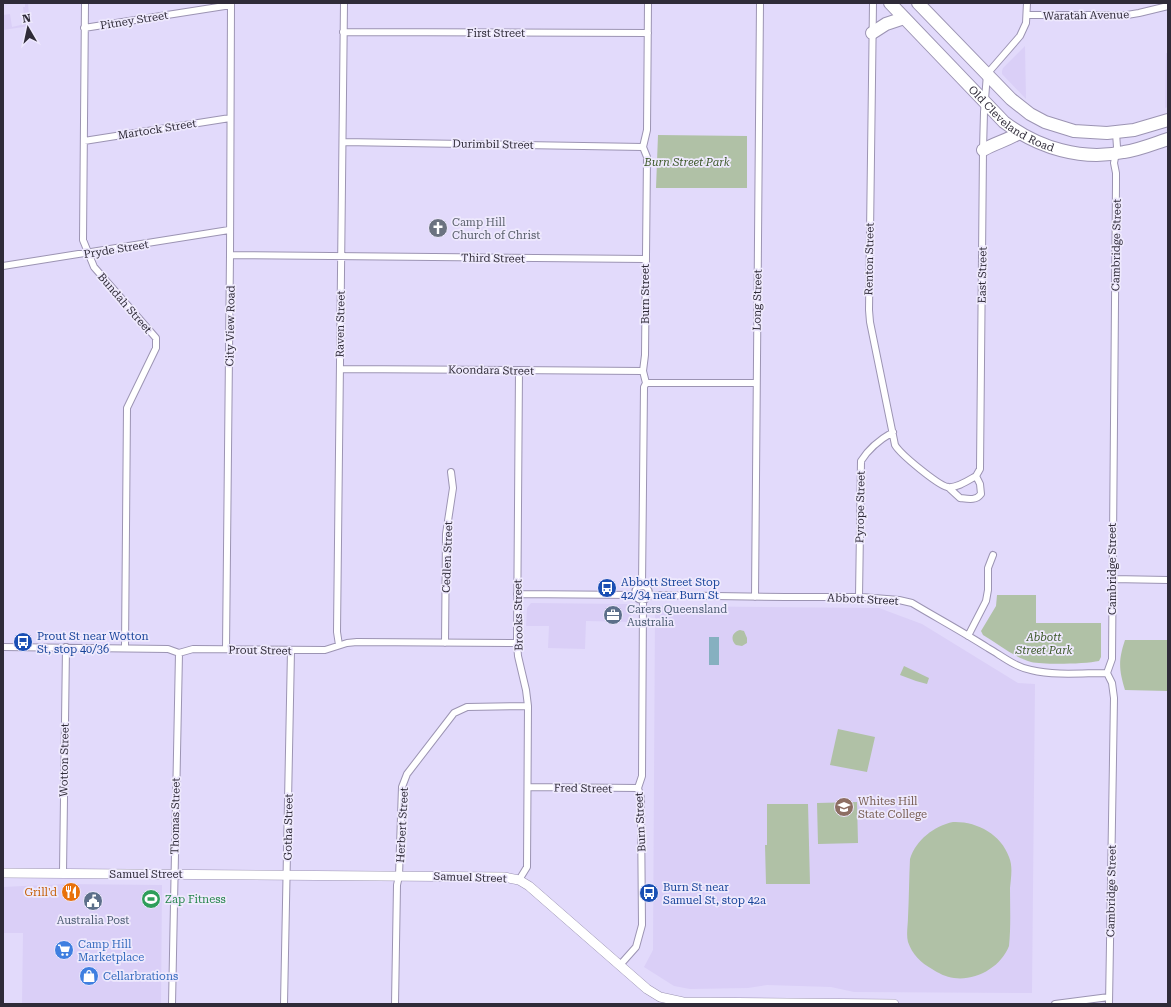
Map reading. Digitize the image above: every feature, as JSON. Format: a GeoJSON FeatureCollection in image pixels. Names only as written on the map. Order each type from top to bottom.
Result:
{"type":"FeatureCollection","features":[{"type":"Feature","properties":{"kind":"highway","name":"Old Cleveland Road"},"geometry":{"type":"LineString","coordinates":[[890,3],[984,102],[1004,122],[1019,133],[1041,143],[1069,152],[1096,155],[1116,154],[1135,150],[1168,139]]}},
{"type":"Feature","properties":{"kind":"highway","name":"Old Cleveland Road"},"geometry":{"type":"LineString","coordinates":[[918,3],[1011,99],[1030,114],[1045,122],[1074,131],[1116,133],[1139,129],[1168,120]]}},
{"type":"Feature","properties":{"kind":"highway"},"geometry":{"type":"LineString","coordinates":[[872,33],[886,24],[904,18]]}},
{"type":"Feature","properties":{"kind":"highway"},"geometry":{"type":"LineString","coordinates":[[983,150],[996,143],[1010,139],[1019,133]]}},
{"type":"Feature","properties":{"kind":"street","name":"Bundah Street"},"geometry":{"type":"LineString","coordinates":[[85,3],[83,240],[94,267],[157,341],[156,348],[128,408],[125,648]]}},
{"type":"Feature","properties":{"kind":"street","name":"Raven Street"},"geometry":{"type":"LineString","coordinates":[[339,645],[337,624],[344,3]]}},
{"type":"Feature","properties":{"kind":"street","name":"Burn Street"},"geometry":{"type":"LineString","coordinates":[[642,586],[644,386],[646,383],[643,371],[645,355],[647,157],[643,147],[647,130],[648,3]]}},
{"type":"Feature","properties":{"kind":"street","name":"Long Street"},"geometry":{"type":"LineString","coordinates":[[755,597],[760,3]]}},
{"type":"Feature","properties":{"kind":"street","name":"Renton Street"},"geometry":{"type":"LineString","coordinates":[[873,3],[869,310],[870,322],[895,445],[904,456],[940,484],[948,487],[960,498],[974,499],[979,497],[981,494],[980,484],[976,476]]}},
{"type":"Feature","properties":{"kind":"street"},"geometry":{"type":"LineString","coordinates":[[987,74],[1020,36],[1026,23],[1027,3]]}},
{"type":"Feature","properties":{"kind":"street","name":"Pitney Street"},"geometry":{"type":"LineString","coordinates":[[84,28],[231,4]]}},
{"type":"Feature","properties":{"kind":"street","name":"City View Road"},"geometry":{"type":"LineString","coordinates":[[226,649],[231,4]]}},
{"type":"Feature","properties":{"kind":"street","name":"Waratah Avenue"},"geometry":{"type":"LineString","coordinates":[[1027,15],[1127,15],[1168,6]]}},
{"type":"Feature","properties":{"kind":"street","name":"First Street"},"geometry":{"type":"LineString","coordinates":[[344,32],[648,33]]}},
{"type":"Feature","properties":{"kind":"street","name":"East Street"},"geometry":{"type":"LineString","coordinates":[[976,476],[980,469],[983,150],[984,102],[987,74]]}},
{"type":"Feature","properties":{"kind":"street","name":"Martock Street"},"geometry":{"type":"LineString","coordinates":[[84,141],[230,118]]}},
{"type":"Feature","properties":{"kind":"street","name":"Cambridge Street"},"geometry":{"type":"LineString","coordinates":[[1109,1004],[1114,698],[1112,682],[1107,673],[1112,659],[1116,184],[1114,163],[1116,154],[1116,133]]}},
{"type":"Feature","properties":{"kind":"street","name":"Durimbil Street"},"geometry":{"type":"LineString","coordinates":[[343,142],[643,147]]}},
{"type":"Feature","properties":{"kind":"street","name":"Pryde Street"},"geometry":{"type":"LineString","coordinates":[[3,266],[229,230]]}},
{"type":"Feature","properties":{"kind":"street"},"geometry":{"type":"LineString","coordinates":[[230,255],[342,256]]}},
{"type":"Feature","properties":{"kind":"street","name":"Third Street"},"geometry":{"type":"LineString","coordinates":[[342,256],[645,259]]}},
{"type":"Feature","properties":{"kind":"street","name":"Koondara Street"},"geometry":{"type":"LineString","coordinates":[[340,368],[643,371]]}},
{"type":"Feature","properties":{"kind":"street","name":"Brooks Street"},"geometry":{"type":"LineString","coordinates":[[519,370],[517,643],[518,656],[528,706],[527,867],[519,880]]}},
{"type":"Feature","properties":{"kind":"street"},"geometry":{"type":"LineString","coordinates":[[646,383],[756,383]]}},
{"type":"Feature","properties":{"kind":"street","name":"Pyrope Street"},"geometry":{"type":"LineString","coordinates":[[859,597],[861,461],[875,443],[893,432]]}},
{"type":"Feature","properties":{"kind":"street","name":"Cedlen Street"},"geometry":{"type":"LineString","coordinates":[[445,643],[446,534],[453,488],[451,472]]}},
{"type":"Feature","properties":{"kind":"street"},"geometry":{"type":"LineString","coordinates":[[948,487],[956,486],[976,476]]}},
{"type":"Feature","properties":{"kind":"street"},"geometry":{"type":"LineString","coordinates":[[968,636],[986,601],[988,590],[988,568],[993,555]]}},
{"type":"Feature","properties":{"kind":"street"},"geometry":{"type":"LineString","coordinates":[[1112,579],[1168,580]]}},
{"type":"Feature","properties":{"kind":"street"},"geometry":{"type":"LineString","coordinates":[[517,594],[635,595],[638,599],[643,600],[647,598],[649,594],[647,588],[642,586],[636,589],[635,595]]}},
{"type":"Feature","properties":{"kind":"street","name":"Abbott Street"},"geometry":{"type":"LineString","coordinates":[[649,594],[755,597],[859,597],[899,600],[912,603],[1016,665],[1030,670],[1056,673],[1107,673]]}},
{"type":"Feature","properties":{"kind":"street","name":"Burn Street"},"geometry":{"type":"LineString","coordinates":[[620,965],[636,947],[642,925],[641,798],[638,788],[642,776],[643,600]]}},
{"type":"Feature","properties":{"kind":"street","name":"Prout Street"},"geometry":{"type":"LineString","coordinates":[[3,647],[168,649],[179,653],[193,649],[325,650],[339,645],[357,642],[517,643]]}},
{"type":"Feature","properties":{"kind":"street","name":"Wotton Street"},"geometry":{"type":"LineString","coordinates":[[62,873],[66,647]]}},
{"type":"Feature","properties":{"kind":"street","name":"Gotha Street"},"geometry":{"type":"LineString","coordinates":[[284,1004],[291,650]]}},
{"type":"Feature","properties":{"kind":"street","name":"Thomas Street"},"geometry":{"type":"LineString","coordinates":[[172,1004],[179,653]]}},
{"type":"Feature","properties":{"kind":"street","name":"Herbert Street"},"geometry":{"type":"LineString","coordinates":[[395,1004],[397,885],[399,876],[402,787],[407,774],[454,713],[467,707],[528,706]]}},
{"type":"Feature","properties":{"kind":"street","name":"Fred Street"},"geometry":{"type":"LineString","coordinates":[[528,787],[638,788]]}},
{"type":"Feature","properties":{"kind":"street","name":"Samuel Street"},"geometry":{"type":"LineString","coordinates":[[3,873],[504,877],[519,880],[529,886],[646,989],[669,1000],[683,1002],[894,1004]]}},
{"type":"Feature","properties":{"kind":"street"},"geometry":{"type":"LineString","coordinates":[[1055,1004],[1109,997]]}},
{"type":"Feature","properties":{"kind":"shaded area"},"geometry":{"type":"Polygon","coordinates":[[[25,3],[28,3],[30,26],[3,30],[3,15],[10,14],[12,27],[25,24],[23,7],[25,7],[25,3]]]}},
{"type":"Feature","properties":{"kind":"shaded area"},"geometry":{"type":"Polygon","coordinates":[[[1025,46],[1026,99],[1002,74],[1003,68],[1025,46]]]}},
{"type":"Feature","properties":{"kind":"shaded area"},"geometry":{"type":"Polygon","coordinates":[[[1166,53],[1168,53],[1168,107],[1165,108],[1166,53]]]}},
{"type":"Feature","properties":{"kind":"shaded area"},"geometry":{"type":"Polygon","coordinates":[[[531,603],[627,604],[631,608],[631,622],[586,621],[585,649],[548,648],[549,626],[526,626],[527,608],[531,603]]]}},
{"type":"Feature","properties":{"kind":"shaded area","name":"Whites Hill State College"},"geometry":{"type":"Polygon","coordinates":[[[662,606],[879,608],[922,624],[1018,683],[1035,684],[1032,993],[854,992],[831,987],[767,985],[748,988],[690,989],[674,986],[644,967],[653,950],[655,611],[662,606]]]}},
{"type":"Feature","properties":{"kind":"shaded area"},"geometry":{"type":"Polygon","coordinates":[[[65,884],[162,885],[161,1004],[22,1004],[23,933],[3,933],[3,887],[65,884]]]}},
{"type":"Feature","properties":{"kind":"green space","name":"Burn Street Park"},"geometry":{"type":"Polygon","coordinates":[[[658,135],[747,136],[747,188],[656,188],[658,135]]]}},
{"type":"Feature","properties":{"kind":"green space","name":"Abbott Street Park"},"geometry":{"type":"Polygon","coordinates":[[[997,595],[1036,595],[1036,623],[1101,623],[1101,657],[1099,661],[1045,664],[1031,662],[1012,654],[983,635],[981,631],[996,606],[997,595]]]}},
{"type":"Feature","properties":{"kind":"green space"},"geometry":{"type":"Polygon","coordinates":[[[740,630],[744,631],[747,638],[747,643],[742,646],[736,645],[733,641],[735,632],[740,630]]]}},
{"type":"Feature","properties":{"kind":"green space"},"geometry":{"type":"Polygon","coordinates":[[[1125,640],[1168,640],[1168,691],[1125,690],[1121,677],[1120,660],[1125,640]]]}},
{"type":"Feature","properties":{"kind":"green space"},"geometry":{"type":"Polygon","coordinates":[[[904,666],[929,678],[927,684],[900,675],[904,666]]]}},
{"type":"Feature","properties":{"kind":"green space"},"geometry":{"type":"Polygon","coordinates":[[[838,729],[875,737],[867,772],[830,765],[838,729]]]}},
{"type":"Feature","properties":{"kind":"green space"},"geometry":{"type":"Polygon","coordinates":[[[857,802],[858,843],[818,844],[817,803],[857,802]]]}},
{"type":"Feature","properties":{"kind":"green space"},"geometry":{"type":"Polygon","coordinates":[[[767,804],[808,804],[810,884],[766,884],[765,845],[767,845],[767,804]]]}},
{"type":"Feature","properties":{"kind":"green space"},"geometry":{"type":"Polygon","coordinates":[[[953,822],[962,822],[987,830],[1005,849],[1011,868],[1009,946],[1000,960],[987,971],[979,975],[962,978],[945,976],[924,964],[917,958],[912,950],[907,936],[910,859],[921,840],[933,830],[953,822]]]}},
{"type":"Feature","properties":{"kind":"water"},"geometry":{"type":"Polygon","coordinates":[[[709,637],[719,637],[719,665],[709,665],[709,637]]]}},
{"type":"Feature","properties":{"kind":"place","name":"Camp Hill Church of Christ"},"geometry":{"type":"Point","coordinates":[438,228]}},
{"type":"Feature","properties":{"kind":"place","name":"Abbott Street Stop 42/34 near Burn St"},"geometry":{"type":"Point","coordinates":[607,588]}},
{"type":"Feature","properties":{"kind":"place","name":"Carers Queensland Australia"},"geometry":{"type":"Point","coordinates":[613,615]}},
{"type":"Feature","properties":{"kind":"place","name":"Prout St near Wotton St, stop 40/36"},"geometry":{"type":"Point","coordinates":[23,642]}},
{"type":"Feature","properties":{"kind":"place","name":"Whites Hill State College"},"geometry":{"type":"Point","coordinates":[844,807]}},
{"type":"Feature","properties":{"kind":"place","name":"Grill'd"},"geometry":{"type":"Point","coordinates":[71,892]}},
{"type":"Feature","properties":{"kind":"place","name":"Burn St near Samuel St, stop 42a"},"geometry":{"type":"Point","coordinates":[649,893]}},
{"type":"Feature","properties":{"kind":"place","name":"Zap Fitness"},"geometry":{"type":"Point","coordinates":[151,899]}},
{"type":"Feature","properties":{"kind":"place","name":"Australia Post"},"geometry":{"type":"Point","coordinates":[93,901]}},
{"type":"Feature","properties":{"kind":"place","name":"Camp Hill Marketplace"},"geometry":{"type":"Point","coordinates":[64,950]}},
{"type":"Feature","properties":{"kind":"place","name":"Cellarbrations"},"geometry":{"type":"Point","coordinates":[89,976]}}]}
